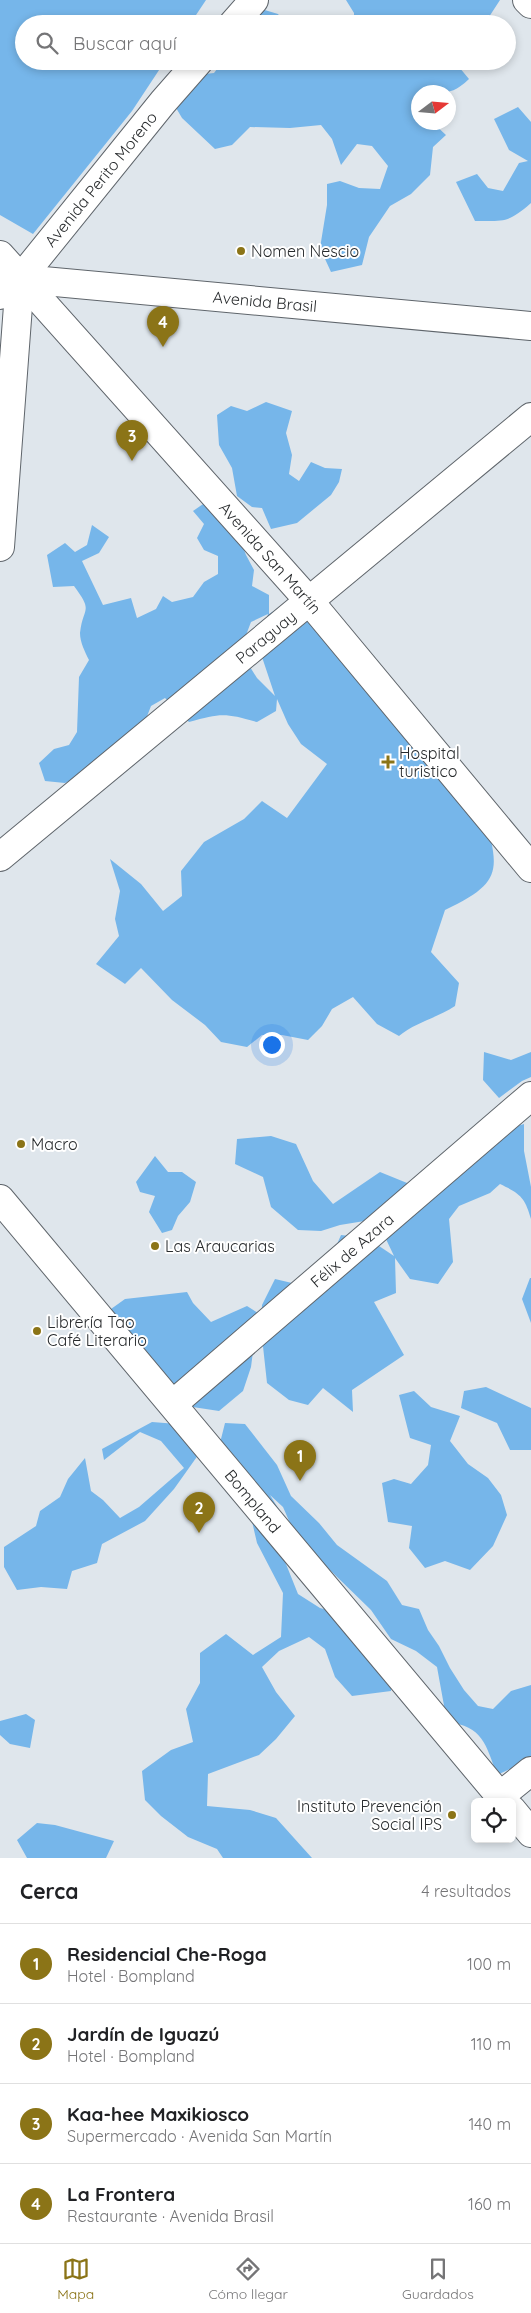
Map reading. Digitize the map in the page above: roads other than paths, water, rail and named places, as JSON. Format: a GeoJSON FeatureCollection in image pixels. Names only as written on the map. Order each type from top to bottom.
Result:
{"type":"FeatureCollection","features":[{"type":"Feature","properties":{"kind":"street"},"geometry":{"type":"LineString","coordinates":[[240,15],[254,0]]}},
{"type":"Feature","properties":{"kind":"street"},"geometry":{"type":"LineString","coordinates":[[527,0],[531,4]]}},
{"type":"Feature","properties":{"kind":"street","name":"Avenida Perito Moreno"},"geometry":{"type":"LineString","coordinates":[[7,284],[191,70]]}},
{"type":"Feature","properties":{"kind":"street","name":"Avenida San Martín"},"geometry":{"type":"LineString","coordinates":[[0,255],[7,284],[310,602],[531,868]]}},
{"type":"Feature","properties":{"kind":"street"},"geometry":{"type":"LineString","coordinates":[[0,547],[7,284]]}},
{"type":"Feature","properties":{"kind":"street","name":"Avenida Brasil"},"geometry":{"type":"LineString","coordinates":[[7,284],[531,326]]}},
{"type":"Feature","properties":{"kind":"street","name":"Paraguay"},"geometry":{"type":"LineString","coordinates":[[0,857],[531,417]]}},
{"type":"Feature","properties":{"kind":"street","name":"Félix de Azara"},"geometry":{"type":"LineString","coordinates":[[173,1404],[531,1096]]}},
{"type":"Feature","properties":{"kind":"street","name":"Bompland"},"geometry":{"type":"LineString","coordinates":[[0,1199],[502,1798]]}},
{"type":"Feature","properties":{"kind":"street"},"geometry":{"type":"LineString","coordinates":[[510,1798],[531,1771]]}},
{"type":"Feature","properties":{"kind":"street","name":"Bompland"},"geometry":{"type":"LineString","coordinates":[[516,1815],[531,1833]]}},
{"type":"Feature","properties":{"kind":"place","name":"Nomen Nescio"},"geometry":{"type":"Point","coordinates":[241,251]}},
{"type":"Feature","properties":{"kind":"place","name":"La Frontera"},"geometry":{"type":"Point","coordinates":[163,347]}},
{"type":"Feature","properties":{"kind":"place","name":"Kaa-hee Maxikiosco"},"geometry":{"type":"Point","coordinates":[132,461]}},
{"type":"Feature","properties":{"kind":"place","name":"Hospital turistico"},"geometry":{"type":"Point","coordinates":[388,762]}},
{"type":"Feature","properties":{"kind":"place","name":"Macro"},"geometry":{"type":"Point","coordinates":[21,1144]}},
{"type":"Feature","properties":{"kind":"place","name":"Las Araucarias"},"geometry":{"type":"Point","coordinates":[155,1246]}},
{"type":"Feature","properties":{"kind":"place","name":"Librería Tao Café Literario"},"geometry":{"type":"Point","coordinates":[37,1331]}},
{"type":"Feature","properties":{"kind":"place","name":"Residencial Che-Roga"},"geometry":{"type":"Point","coordinates":[300,1481]}},
{"type":"Feature","properties":{"kind":"place","name":"Jardín de Iguazú"},"geometry":{"type":"Point","coordinates":[199,1533]}},
{"type":"Feature","properties":{"kind":"place","name":"Instituto Prevención Social IPS"},"geometry":{"type":"Point","coordinates":[452,1815]}}]}
